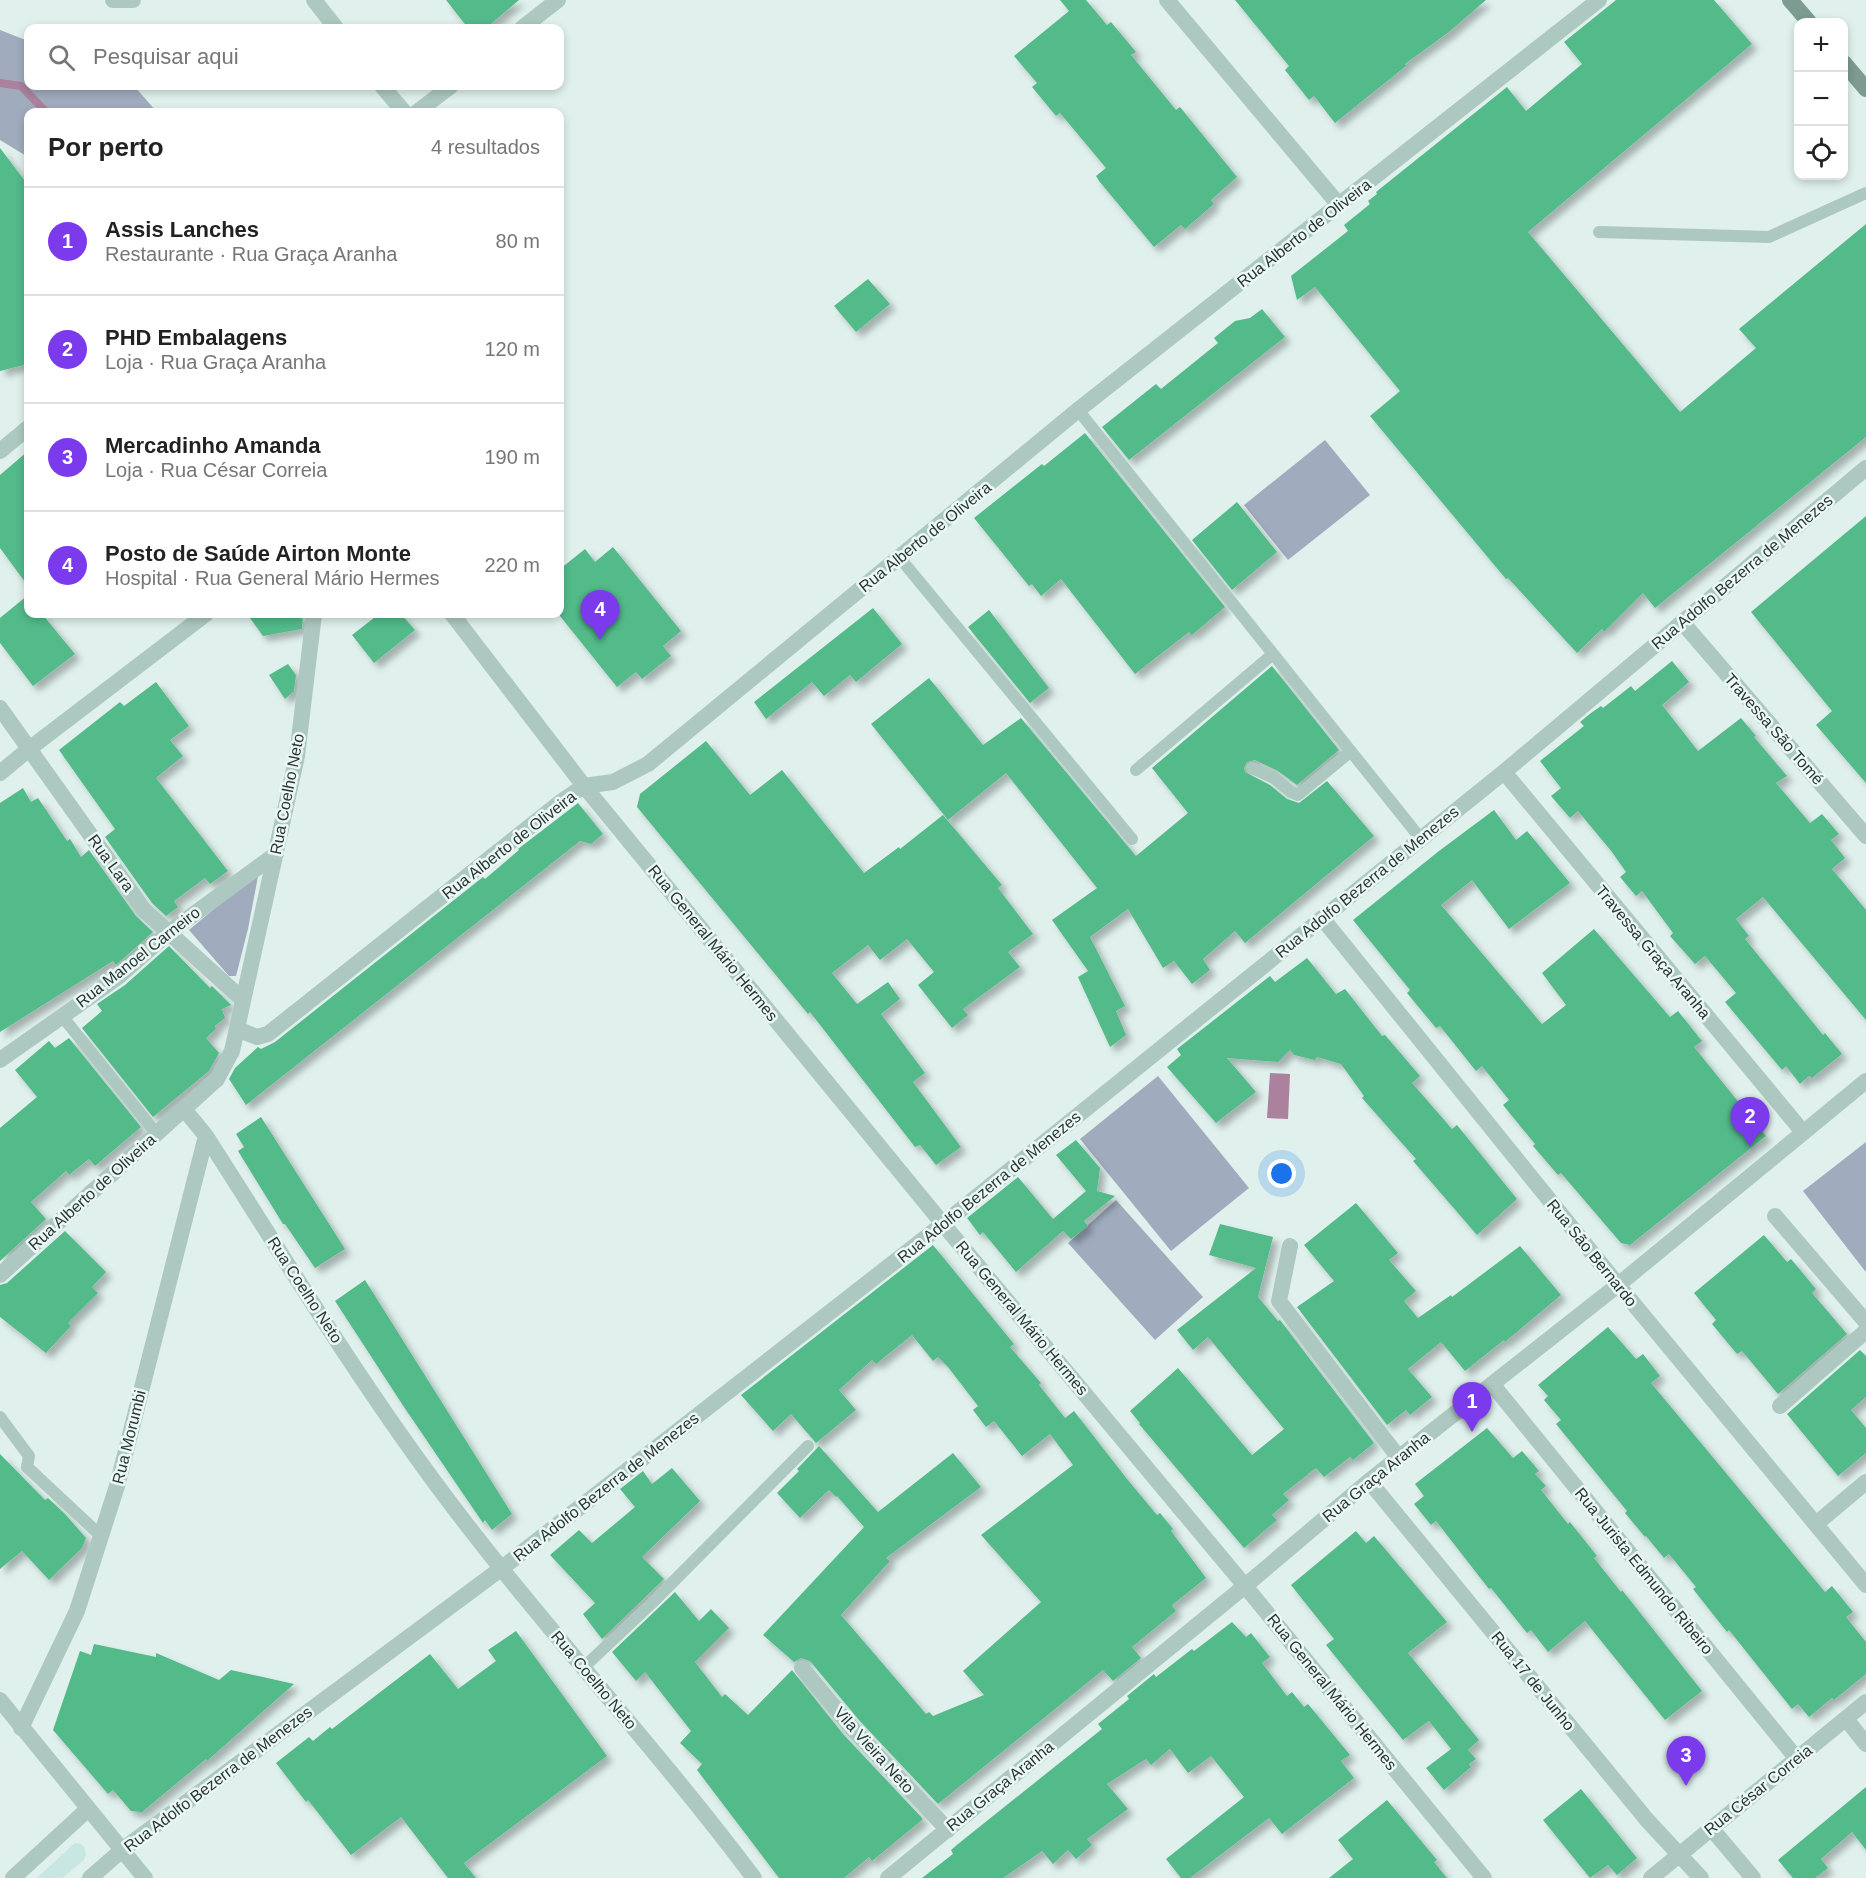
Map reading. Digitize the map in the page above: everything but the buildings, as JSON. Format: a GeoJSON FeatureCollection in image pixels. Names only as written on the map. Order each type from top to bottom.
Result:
{"type":"FeatureCollection","features":[{"type":"Feature","properties":{"kind":"main road"},"geometry":{"type":"LineString","coordinates":[[1790,0],[1806,18]]}},
{"type":"Feature","properties":{"kind":"main road"},"geometry":{"type":"LineString","coordinates":[[1848,68],[1866,89]]}},
{"type":"Feature","properties":{"kind":"street"},"geometry":{"type":"LineString","coordinates":[[113,0],[133,0]]}},
{"type":"Feature","properties":{"kind":"street"},"geometry":{"type":"LineString","coordinates":[[314,0],[333,24]]}},
{"type":"Feature","properties":{"kind":"street"},"geometry":{"type":"LineString","coordinates":[[527,24],[558,0]]}},
{"type":"Feature","properties":{"kind":"street"},"geometry":{"type":"LineString","coordinates":[[1167,0],[1339,205]]}},
{"type":"Feature","properties":{"kind":"street","name":"Rua Alberto de Oliveira"},"geometry":{"type":"LineString","coordinates":[[237,1029],[257,1037],[268,1034],[562,801],[584,786],[614,782],[648,764],[1078,410],[1599,0]]}},
{"type":"Feature","properties":{"kind":"street"},"geometry":{"type":"LineString","coordinates":[[385,90],[401,108]]}},
{"type":"Feature","properties":{"kind":"street"},"geometry":{"type":"LineString","coordinates":[[422,108],[446,90]]}},
{"type":"Feature","properties":{"kind":"street"},"geometry":{"type":"LineString","coordinates":[[0,451],[24,431]]}},
{"type":"Feature","properties":{"kind":"street","name":"Rua Adolfo Bezerra de Menezes"},"geometry":{"type":"LineString","coordinates":[[90,1878],[123,1850],[502,1568],[943,1224],[1504,772],[1866,468]]}},
{"type":"Feature","properties":{"kind":"street"},"geometry":{"type":"LineString","coordinates":[[0,773],[201,618]]}},
{"type":"Feature","properties":{"kind":"street","name":"Rua Coelho Neto"},"geometry":{"type":"LineString","coordinates":[[314,618],[297,756],[232,1051],[217,1079],[184,1109],[206,1136],[368,1387],[426,1470],[502,1568],[712,1822],[754,1878]]}},
{"type":"Feature","properties":{"kind":"street","name":"Rua General Mário Hermes"},"geometry":{"type":"LineString","coordinates":[[455,618],[584,786],[1484,1878]]}},
{"type":"Feature","properties":{"kind":"street","name":"Travessa São Tomé"},"geometry":{"type":"LineString","coordinates":[[1682,622],[1866,836]]}},
{"type":"Feature","properties":{"kind":"street","name":"Rua Lara"},"geometry":{"type":"LineString","coordinates":[[0,708],[144,910],[243,1000]]}},
{"type":"Feature","properties":{"kind":"street","name":"Travessa Graça Aranha"},"geometry":{"type":"LineString","coordinates":[[1504,772],[1803,1132]]}},
{"type":"Feature","properties":{"kind":"street","name":"Rua Manoel Carneiro"},"geometry":{"type":"LineString","coordinates":[[0,1060],[118,977],[168,933],[276,854]]}},
{"type":"Feature","properties":{"kind":"street","name":"Rua São Bernardo"},"geometry":{"type":"LineString","coordinates":[[1322,918],[1618,1285],[1866,1585]]}},
{"type":"Feature","properties":{"kind":"street","name":"Rua Graça Aranha"},"geometry":{"type":"LineString","coordinates":[[888,1878],[1245,1586],[1369,1481],[1618,1285],[1866,1081]]}},
{"type":"Feature","properties":{"kind":"street","name":"Rua Alberto de Oliveira"},"geometry":{"type":"LineString","coordinates":[[0,1275],[184,1109]]}},
{"type":"Feature","properties":{"kind":"street","name":"Rua Morumbi"},"geometry":{"type":"LineString","coordinates":[[21,1728],[77,1611],[117,1486],[206,1136]]}},
{"type":"Feature","properties":{"kind":"street"},"geometry":{"type":"LineString","coordinates":[[1775,1216],[1866,1322]]}},
{"type":"Feature","properties":{"kind":"street"},"geometry":{"type":"LineString","coordinates":[[1290,1245],[1279,1301],[1399,1458]]}},
{"type":"Feature","properties":{"kind":"street"},"geometry":{"type":"LineString","coordinates":[[1780,1406],[1866,1331]]}},
{"type":"Feature","properties":{"kind":"street","name":"Rua Jurista Edmundo Ribeiro"},"geometry":{"type":"LineString","coordinates":[[1492,1384],[1797,1759]]}},
{"type":"Feature","properties":{"kind":"street","name":"Rua 17 de Junho"},"geometry":{"type":"LineString","coordinates":[[1369,1481],[1678,1855],[1701,1878]]}},
{"type":"Feature","properties":{"kind":"street"},"geometry":{"type":"LineString","coordinates":[[1815,1524],[1866,1482]]}},
{"type":"Feature","properties":{"kind":"street","name":"Vila Vieira Neto"},"geometry":{"type":"LineString","coordinates":[[802,1668],[851,1727],[948,1830]]}},
{"type":"Feature","properties":{"kind":"street"},"geometry":{"type":"LineString","coordinates":[[0,1700],[145,1878]]}},
{"type":"Feature","properties":{"kind":"street","name":"Rua César Correia"},"geometry":{"type":"LineString","coordinates":[[1651,1878],[1866,1702]]}},
{"type":"Feature","properties":{"kind":"street"},"geometry":{"type":"LineString","coordinates":[[1846,1719],[1866,1744]]}},
{"type":"Feature","properties":{"kind":"street"},"geometry":{"type":"LineString","coordinates":[[14,1878],[88,1809]]}},
{"type":"Feature","properties":{"kind":"street"},"geometry":{"type":"LineString","coordinates":[[1712,1828],[1753,1878]]}},
{"type":"Feature","properties":{"kind":"lane"},"geometry":{"type":"LineString","coordinates":[[1599,232],[1769,237],[1866,193]]}},
{"type":"Feature","properties":{"kind":"lane"},"geometry":{"type":"LineString","coordinates":[[1078,410],[1421,839]]}},
{"type":"Feature","properties":{"kind":"lane"},"geometry":{"type":"LineString","coordinates":[[899,557],[1132,839]]}},
{"type":"Feature","properties":{"kind":"lane"},"geometry":{"type":"LineString","coordinates":[[1136,770],[1273,654]]}},
{"type":"Feature","properties":{"kind":"lane"},"geometry":{"type":"LineString","coordinates":[[1252,768],[1274,778],[1298,795],[1351,751]]}},
{"type":"Feature","properties":{"kind":"lane"},"geometry":{"type":"LineString","coordinates":[[62,1016],[156,1133]]}},
{"type":"Feature","properties":{"kind":"lane"},"geometry":{"type":"LineString","coordinates":[[0,1417],[29,1455],[27,1467],[101,1536]]}},
{"type":"Feature","properties":{"kind":"lane"},"geometry":{"type":"LineString","coordinates":[[584,1667],[652,1603],[808,1446]]}},
{"type":"Feature","properties":{"kind":"shaded area"},"geometry":{"type":"Polygon","coordinates":[[[0,30],[24,39],[24,90],[138,90],[153,108],[24,108],[24,155],[0,140],[0,30]]]}},
{"type":"Feature","properties":{"kind":"shaded area"},"geometry":{"type":"Polygon","coordinates":[[[1325,440],[1370,495],[1288,560],[1244,505],[1325,440]]]}},
{"type":"Feature","properties":{"kind":"shaded area"},"geometry":{"type":"Polygon","coordinates":[[[259,871],[236,976],[229,976],[189,930],[259,871]]]}},
{"type":"Feature","properties":{"kind":"shaded area"},"geometry":{"type":"Polygon","coordinates":[[[1270,1073],[1290,1074],[1288,1119],[1267,1118],[1270,1073]]]}},
{"type":"Feature","properties":{"kind":"shaded area"},"geometry":{"type":"Polygon","coordinates":[[[1158,1076],[1249,1188],[1171,1251],[1080,1139],[1158,1076]]]}},
{"type":"Feature","properties":{"kind":"shaded area"},"geometry":{"type":"Polygon","coordinates":[[[1866,1142],[1866,1271],[1865,1271],[1803,1191],[1866,1142]]]}},
{"type":"Feature","properties":{"kind":"shaded area"},"geometry":{"type":"Polygon","coordinates":[[[1116,1200],[1203,1297],[1155,1340],[1068,1243],[1116,1200]]]}},
{"type":"Feature","properties":{"kind":"shaded area"},"geometry":{"type":"Polygon","coordinates":[[[75,1843],[81,1844],[85,1849],[84,1860],[62,1878],[37,1878],[75,1843]]]}},
{"type":"Feature","properties":{"kind":"waterway"},"geometry":{"type":"LineString","coordinates":[[0,83],[21,86],[24,89]]}},
{"type":"Feature","properties":{"kind":"waterway"},"geometry":{"type":"LineString","coordinates":[[25,90],[42,108]]}},
{"type":"Feature","properties":{"kind":"place","name":"Posto de Saúde Airton Monte"},"geometry":{"type":"Point","coordinates":[600,640]}},
{"type":"Feature","properties":{"kind":"place","name":"PHD Embalagens"},"geometry":{"type":"Point","coordinates":[1750,1147]}},
{"type":"Feature","properties":{"kind":"place","name":"Assis Lanches"},"geometry":{"type":"Point","coordinates":[1472,1432]}},
{"type":"Feature","properties":{"kind":"place","name":"Mercadinho Amanda"},"geometry":{"type":"Point","coordinates":[1686,1786]}}]}
